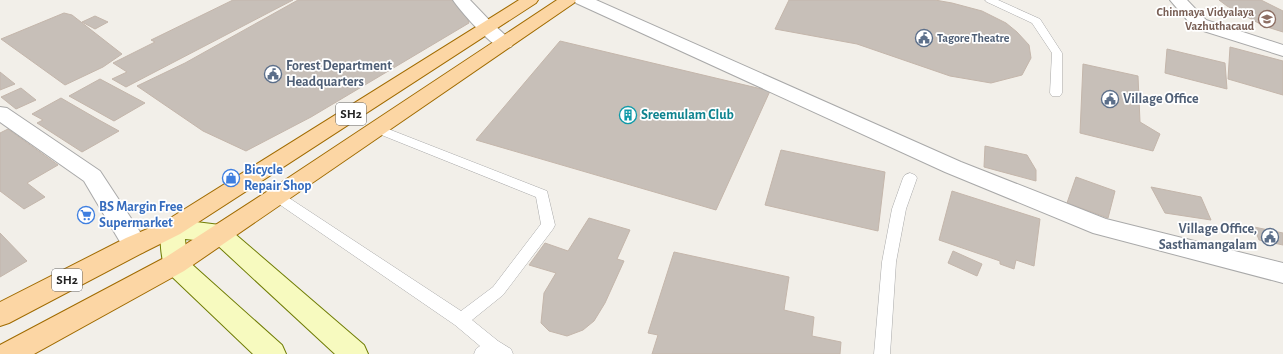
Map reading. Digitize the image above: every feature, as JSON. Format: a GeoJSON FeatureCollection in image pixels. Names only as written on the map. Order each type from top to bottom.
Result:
{"type":"FeatureCollection","features":[{"type":"Feature","properties":{"kind":"main road","name":"SH2"},"geometry":{"type":"LineString","coordinates":[[0,315],[134,245],[172,228],[530,0]]}},
{"type":"Feature","properties":{"kind":"main road"},"geometry":{"type":"LineString","coordinates":[[10,354],[175,264],[278,197],[568,0]]}},
{"type":"Feature","properties":{"kind":"main road"},"geometry":{"type":"LineString","coordinates":[[272,354],[175,264],[172,228],[220,234],[354,354]]}},
{"type":"Feature","properties":{"kind":"street"},"geometry":{"type":"LineString","coordinates":[[461,0],[487,28],[505,43]]}},
{"type":"Feature","properties":{"kind":"street"},"geometry":{"type":"LineString","coordinates":[[582,0],[953,167],[1101,227],[1283,273]]}},
{"type":"Feature","properties":{"kind":"street"},"geometry":{"type":"LineString","coordinates":[[1178,0],[1200,24],[1283,50]]}},
{"type":"Feature","properties":{"kind":"street"},"geometry":{"type":"LineString","coordinates":[[2,117],[92,176],[134,245]]}},
{"type":"Feature","properties":{"kind":"lane"},"geometry":{"type":"LineString","coordinates":[[990,0],[1036,21],[1057,53],[1056,93]]}},
{"type":"Feature","properties":{"kind":"lane"},"geometry":{"type":"LineString","coordinates":[[378,129],[542,194],[548,225],[498,291],[461,320]]}},
{"type":"Feature","properties":{"kind":"lane"},"geometry":{"type":"LineString","coordinates":[[882,354],[889,262],[899,209],[910,178]]}},
{"type":"Feature","properties":{"kind":"lane"},"geometry":{"type":"LineString","coordinates":[[278,197],[461,320],[493,351]]}},
{"type":"Feature","properties":{"kind":"building"},"geometry":{"type":"Polygon","coordinates":[[[233,0],[293,0],[126,87],[112,79],[127,72],[113,63],[155,42],[151,40],[233,0]]]}},
{"type":"Feature","properties":{"kind":"building","name":"Forest Department Headquarters"},"geometry":{"type":"Polygon","coordinates":[[[298,0],[452,0],[465,12],[469,23],[311,117],[246,151],[203,131],[137,86],[185,63],[298,0]]]}},
{"type":"Feature","properties":{"kind":"building","name":"Tagore Theatre"},"geometry":{"type":"Polygon","coordinates":[[[789,0],[935,0],[952,3],[982,11],[1006,23],[1029,45],[1031,58],[1022,75],[991,83],[950,76],[857,44],[775,29],[789,0]]]}},
{"type":"Feature","properties":{"kind":"building","name":"Chinmaya Vidyalaya Vazhuthacaud"},"geometry":{"type":"Polygon","coordinates":[[[1219,0],[1261,0],[1283,11],[1283,32],[1264,26],[1219,0]]]}},
{"type":"Feature","properties":{"kind":"building"},"geometry":{"type":"Polygon","coordinates":[[[64,13],[72,15],[122,54],[103,67],[65,85],[1,39],[64,13]]]}},
{"type":"Feature","properties":{"kind":"building"},"geometry":{"type":"Polygon","coordinates":[[[95,16],[108,22],[95,29],[82,22],[95,16]]]}},
{"type":"Feature","properties":{"kind":"building","name":"Sreemulam Club"},"geometry":{"type":"Polygon","coordinates":[[[560,41],[770,91],[716,210],[476,140],[560,41]]]}},
{"type":"Feature","properties":{"kind":"building"},"geometry":{"type":"Polygon","coordinates":[[[1230,47],[1283,61],[1283,95],[1228,79],[1230,47]]]}},
{"type":"Feature","properties":{"kind":"building"},"geometry":{"type":"Polygon","coordinates":[[[1167,49],[1225,63],[1227,89],[1165,73],[1167,49]]]}},
{"type":"Feature","properties":{"kind":"building","name":"Village Office"},"geometry":{"type":"Polygon","coordinates":[[[1083,64],[1138,76],[1140,122],[1160,134],[1153,151],[1080,133],[1083,64]]]}},
{"type":"Feature","properties":{"kind":"building"},"geometry":{"type":"Polygon","coordinates":[[[0,72],[15,84],[0,90],[0,72]]]}},
{"type":"Feature","properties":{"kind":"building"},"geometry":{"type":"Polygon","coordinates":[[[100,79],[145,103],[114,121],[69,96],[100,79]]]}},
{"type":"Feature","properties":{"kind":"building"},"geometry":{"type":"Polygon","coordinates":[[[21,88],[36,100],[16,109],[1,97],[21,88]]]}},
{"type":"Feature","properties":{"kind":"building"},"geometry":{"type":"Polygon","coordinates":[[[61,98],[119,131],[82,152],[37,123],[43,120],[32,114],[61,98]]]}},
{"type":"Feature","properties":{"kind":"building"},"geometry":{"type":"Polygon","coordinates":[[[8,129],[58,165],[27,183],[45,197],[24,209],[0,191],[0,133],[8,129]]]}},
{"type":"Feature","properties":{"kind":"building"},"geometry":{"type":"Polygon","coordinates":[[[985,146],[1027,155],[1036,170],[1036,181],[984,167],[985,146]]]}},
{"type":"Feature","properties":{"kind":"building"},"geometry":{"type":"Polygon","coordinates":[[[781,150],[885,172],[878,231],[765,205],[781,150]]]}},
{"type":"Feature","properties":{"kind":"building"},"geometry":{"type":"Polygon","coordinates":[[[1076,177],[1115,191],[1108,218],[1067,203],[1076,177]]]}},
{"type":"Feature","properties":{"kind":"building"},"geometry":{"type":"Polygon","coordinates":[[[1151,187],[1201,197],[1211,220],[1165,213],[1151,187]]]}},
{"type":"Feature","properties":{"kind":"building"},"geometry":{"type":"Polygon","coordinates":[[[952,191],[1040,219],[1034,266],[1016,260],[1014,269],[1000,264],[1000,261],[939,240],[952,191]]]}},
{"type":"Feature","properties":{"kind":"building"},"geometry":{"type":"Polygon","coordinates":[[[589,218],[630,230],[617,259],[624,261],[605,303],[594,321],[583,330],[567,336],[549,331],[541,323],[544,293],[556,273],[529,265],[545,243],[568,251],[589,218]]]}},
{"type":"Feature","properties":{"kind":"building","name":"Village Office, Sasthamangalam"},"geometry":{"type":"Polygon","coordinates":[[[1254,227],[1283,233],[1283,245],[1259,240],[1254,227]]]}},
{"type":"Feature","properties":{"kind":"building"},"geometry":{"type":"Polygon","coordinates":[[[0,233],[27,261],[0,277],[0,233]]]}},
{"type":"Feature","properties":{"kind":"building"},"geometry":{"type":"Polygon","coordinates":[[[953,251],[982,264],[977,276],[948,263],[953,251]]]}},
{"type":"Feature","properties":{"kind":"building"},"geometry":{"type":"Polygon","coordinates":[[[674,252],[789,277],[784,310],[814,317],[812,336],[841,342],[840,354],[652,354],[658,335],[648,333],[674,252]]]}},
{"type":"Feature","properties":{"kind":"place","name":"Chinmaya Vidyalaya Vazhuthacaud"},"geometry":{"type":"Point","coordinates":[1267,19]}},
{"type":"Feature","properties":{"kind":"place","name":"Tagore Theatre"},"geometry":{"type":"Point","coordinates":[924,38]}},
{"type":"Feature","properties":{"kind":"place","name":"Forest Department Headquarters"},"geometry":{"type":"Point","coordinates":[273,74]}},
{"type":"Feature","properties":{"kind":"place","name":"Village Office"},"geometry":{"type":"Point","coordinates":[1110,99]}},
{"type":"Feature","properties":{"kind":"place","name":"Sreemulam Club"},"geometry":{"type":"Point","coordinates":[628,115]}},
{"type":"Feature","properties":{"kind":"place","name":"Bicycle Repair Shop"},"geometry":{"type":"Point","coordinates":[231,178]}},
{"type":"Feature","properties":{"kind":"place","name":"BS Margin Free Supermarket"},"geometry":{"type":"Point","coordinates":[86,215]}},
{"type":"Feature","properties":{"kind":"place","name":"Village Office, Sasthamangalam"},"geometry":{"type":"Point","coordinates":[1270,237]}}]}
